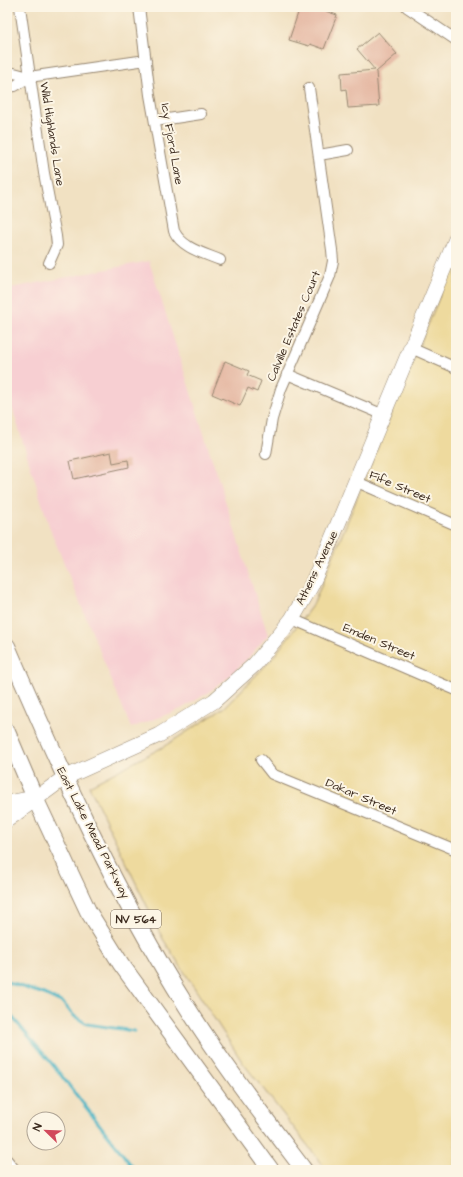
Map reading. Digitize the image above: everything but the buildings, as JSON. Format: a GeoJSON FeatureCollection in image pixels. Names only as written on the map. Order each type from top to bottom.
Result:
{"type":"FeatureCollection","features":[{"type":"Feature","properties":{"kind":"main road","name":"East Lake Mead Parkway"},"geometry":{"type":"LineString","coordinates":[[7,646],[64,778],[133,914],[187,1007],[235,1078],[304,1170]]}},
{"type":"Feature","properties":{"kind":"main road","name":"NV 564"},"geometry":{"type":"LineString","coordinates":[[7,732],[35,798],[88,911],[121,964],[271,1170]]}},
{"type":"Feature","properties":{"kind":"street","name":"Wild Highlands Lane"},"geometry":{"type":"LineString","coordinates":[[20,7],[29,77],[56,236],[57,245],[49,262]]}},
{"type":"Feature","properties":{"kind":"street","name":"Icy Fjord Lane"},"geometry":{"type":"LineString","coordinates":[[139,7],[155,121],[174,231],[184,245],[220,260]]}},
{"type":"Feature","properties":{"kind":"street"},"geometry":{"type":"LineString","coordinates":[[407,7],[456,40]]}},
{"type":"Feature","properties":{"kind":"street"},"geometry":{"type":"LineString","coordinates":[[7,74],[14,73],[29,77],[146,60]]}},
{"type":"Feature","properties":{"kind":"street"},"geometry":{"type":"LineString","coordinates":[[7,86],[15,86],[29,77]]}},
{"type":"Feature","properties":{"kind":"street","name":"Calville Estates Court"},"geometry":{"type":"LineString","coordinates":[[266,454],[276,404],[287,374],[328,282],[333,266],[309,88]]}},
{"type":"Feature","properties":{"kind":"street"},"geometry":{"type":"LineString","coordinates":[[155,121],[202,114]]}},
{"type":"Feature","properties":{"kind":"street"},"geometry":{"type":"LineString","coordinates":[[319,155],[348,150]]}},
{"type":"Feature","properties":{"kind":"street","name":"Athens Avenue"},"geometry":{"type":"LineString","coordinates":[[7,820],[64,778],[159,735],[214,701],[256,664],[292,619],[311,586],[356,482],[456,239]]}},
{"type":"Feature","properties":{"kind":"street"},"geometry":{"type":"LineString","coordinates":[[411,348],[456,368]]}},
{"type":"Feature","properties":{"kind":"street"},"geometry":{"type":"LineString","coordinates":[[287,374],[384,416]]}},
{"type":"Feature","properties":{"kind":"street","name":"Fife Street"},"geometry":{"type":"LineString","coordinates":[[356,482],[456,525]]}},
{"type":"Feature","properties":{"kind":"street","name":"Emden Street"},"geometry":{"type":"LineString","coordinates":[[292,619],[456,690]]}},
{"type":"Feature","properties":{"kind":"street","name":"Dakar Street"},"geometry":{"type":"LineString","coordinates":[[261,760],[272,774],[456,850]]}},
{"type":"Feature","properties":{"kind":"street"},"geometry":{"type":"LineString","coordinates":[[7,803],[35,798]]}},
{"type":"Feature","properties":{"kind":"street"},"geometry":{"type":"LineString","coordinates":[[7,1160],[15,1170]]}},
{"type":"Feature","properties":{"kind":"shaded area"},"geometry":{"type":"Polygon","coordinates":[[[149,261],[268,635],[229,677],[206,694],[181,709],[131,728],[50,529],[12,407],[7,386],[7,289],[149,261]]]}},
{"type":"Feature","properties":{"kind":"sand"},"geometry":{"type":"Polygon","coordinates":[[[456,256],[456,1170],[327,1170],[243,1063],[163,939],[89,786],[163,747],[224,708],[271,660],[314,603],[456,256]]]}},
{"type":"Feature","properties":{"kind":"waterway"},"geometry":{"type":"LineString","coordinates":[[7,982],[44,994],[63,1003],[74,1016],[87,1024],[134,1031]]}},
{"type":"Feature","properties":{"kind":"waterway"},"geometry":{"type":"LineString","coordinates":[[7,1011],[53,1065],[135,1170]]}}]}
